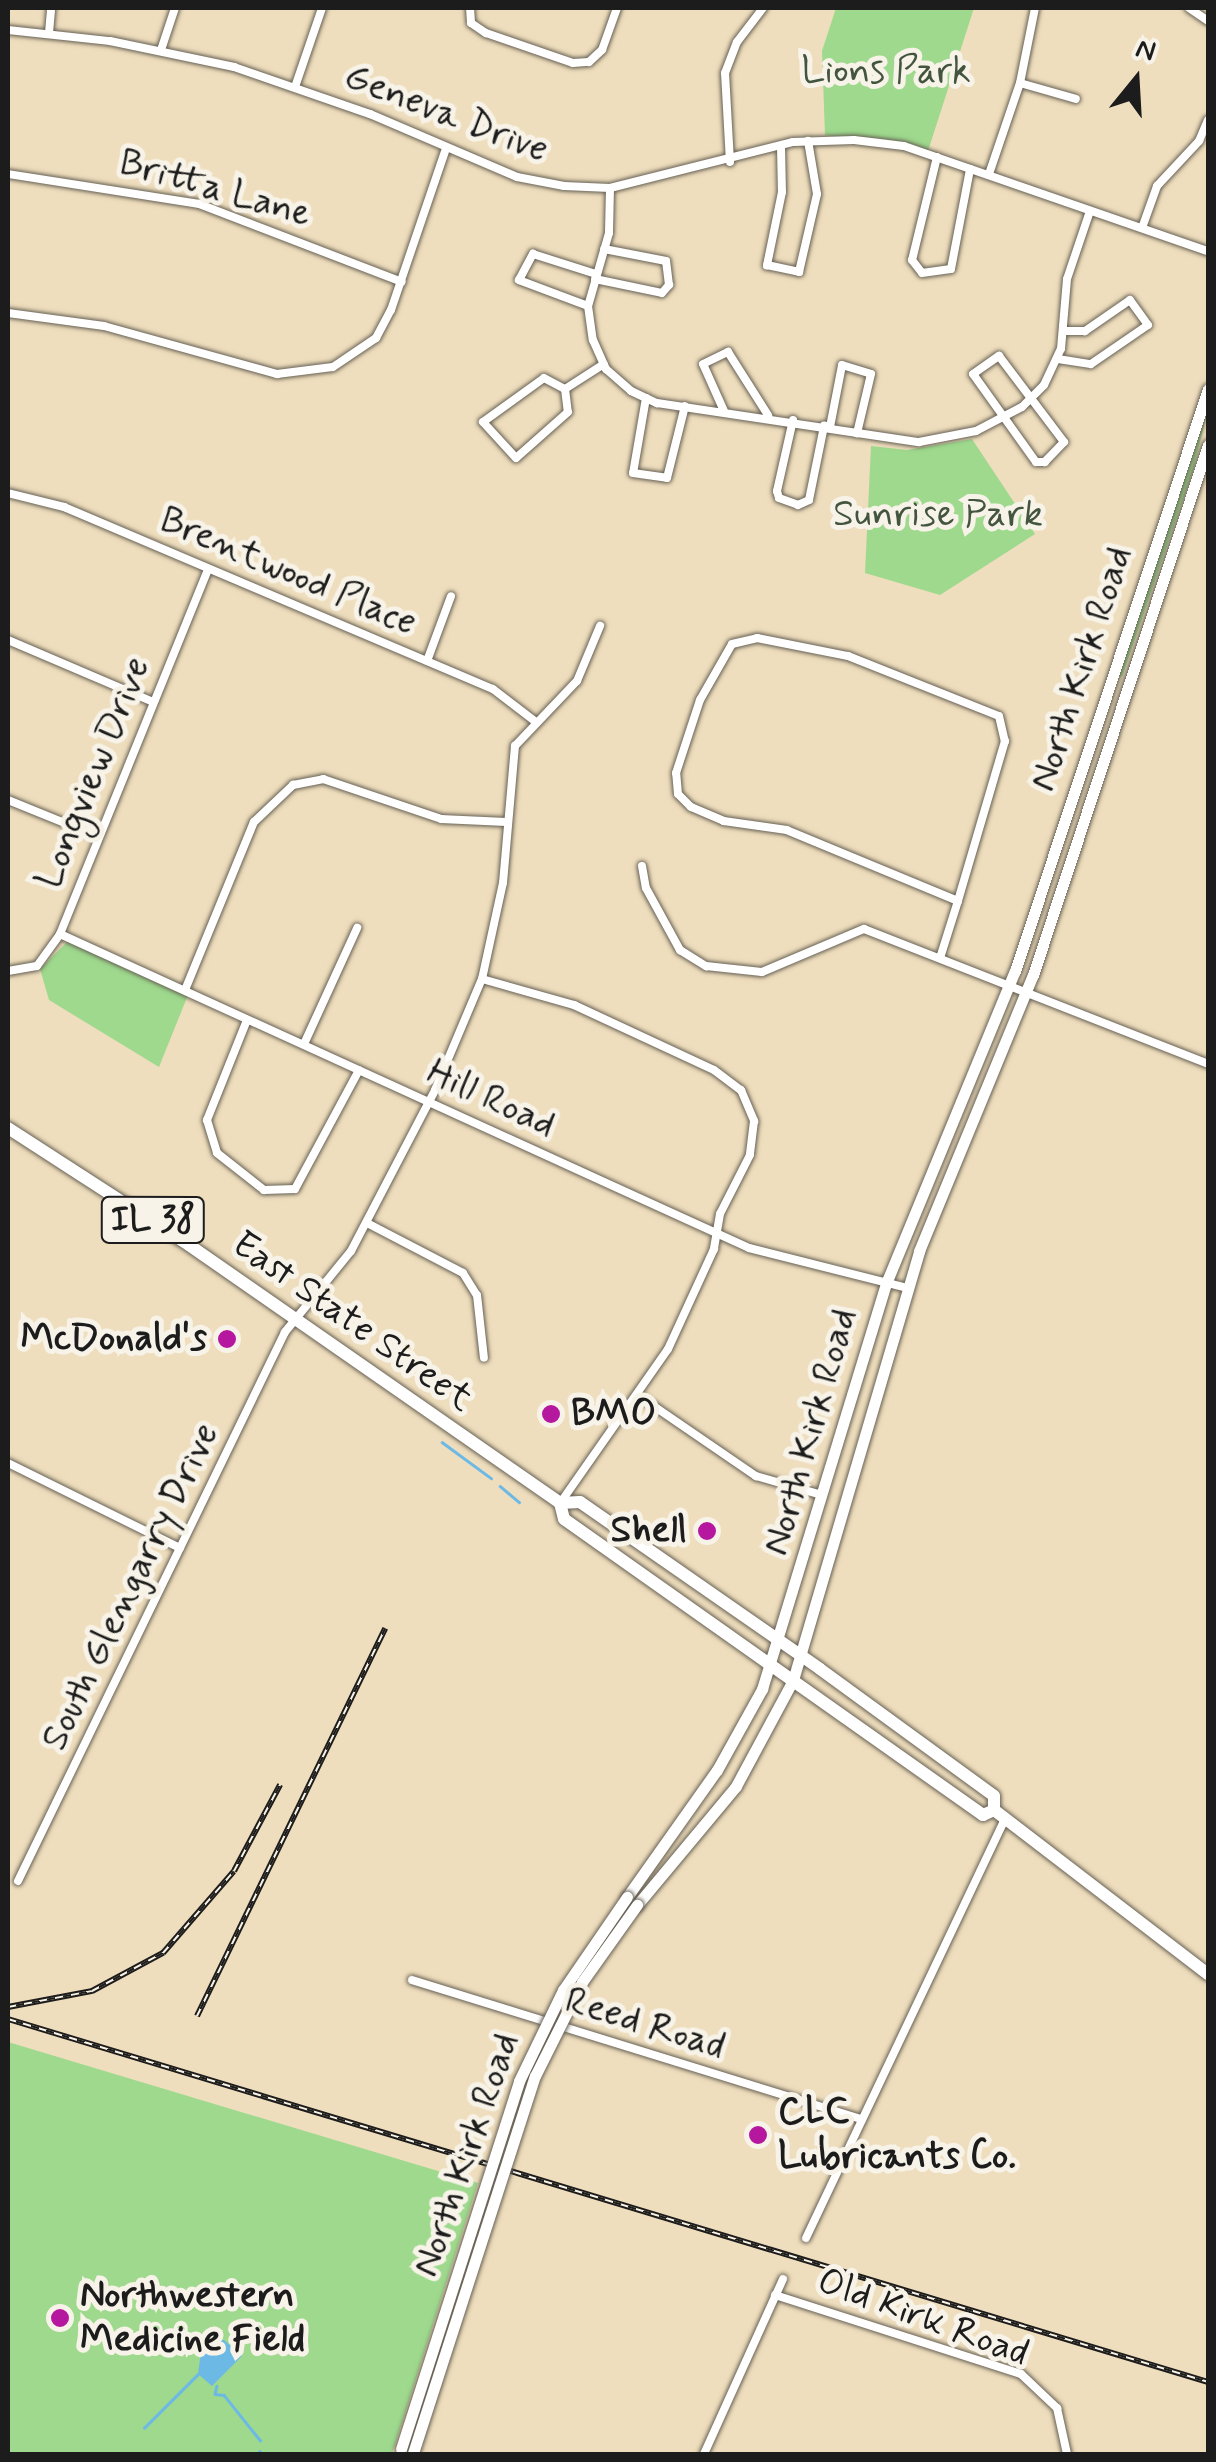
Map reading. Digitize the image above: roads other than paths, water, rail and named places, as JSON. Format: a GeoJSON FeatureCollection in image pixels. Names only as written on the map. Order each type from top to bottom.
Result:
{"type":"FeatureCollection","features":[{"type":"Feature","properties":{"kind":"main road","name":"North Kirk Road"},"geometry":{"type":"LineString","coordinates":[[407,2453],[534,2076],[576,1992],[722,1762],[780,1641],[887,1281],[1010,986],[1208,389]]}},
{"type":"Feature","properties":{"kind":"main road","name":"North Kirk Road"},"geometry":{"type":"LineString","coordinates":[[632,1901],[736,1786],[793,1680],[907,1288],[1026,992],[1208,445]]}},
{"type":"Feature","properties":{"kind":"main road","name":"East State Street"},"geometry":{"type":"LineString","coordinates":[[8,1128],[294,1318],[560,1504],[564,1519],[983,1815],[1000,1814]]}},
{"type":"Feature","properties":{"kind":"main road","name":"East State Street"},"geometry":{"type":"LineString","coordinates":[[560,1504],[580,1502],[802,1656],[994,1796],[1000,1814],[1208,1974]]}},
{"type":"Feature","properties":{"kind":"street"},"geometry":{"type":"LineString","coordinates":[[48,33],[52,8]]}},
{"type":"Feature","properties":{"kind":"street"},"geometry":{"type":"LineString","coordinates":[[161,50],[175,8]]}},
{"type":"Feature","properties":{"kind":"street"},"geometry":{"type":"LineString","coordinates":[[296,87],[322,8]]}},
{"type":"Feature","properties":{"kind":"street"},"geometry":{"type":"LineString","coordinates":[[470,8],[471,23],[486,33],[574,63],[589,62],[602,50],[617,8]]}},
{"type":"Feature","properties":{"kind":"street"},"geometry":{"type":"LineString","coordinates":[[730,162],[726,74],[737,42],[764,8]]}},
{"type":"Feature","properties":{"kind":"street"},"geometry":{"type":"LineString","coordinates":[[988,174],[1020,83],[1035,8]]}},
{"type":"Feature","properties":{"kind":"street"},"geometry":{"type":"LineString","coordinates":[[1189,8],[1208,21]]}},
{"type":"Feature","properties":{"kind":"street","name":"Geneva Drive"},"geometry":{"type":"LineString","coordinates":[[8,30],[161,50],[296,87],[516,177],[610,188],[808,141],[900,146],[1208,251]]}},
{"type":"Feature","properties":{"kind":"street"},"geometry":{"type":"LineString","coordinates":[[1020,83],[1076,100]]}},
{"type":"Feature","properties":{"kind":"street"},"geometry":{"type":"LineString","coordinates":[[1142,228],[1157,186],[1200,141],[1208,120]]}},
{"type":"Feature","properties":{"kind":"street"},"geometry":{"type":"LineString","coordinates":[[780,146],[782,192],[767,265],[799,272],[817,194],[808,141]]}},
{"type":"Feature","properties":{"kind":"street"},"geometry":{"type":"LineString","coordinates":[[8,313],[104,326],[250,368],[308,375],[352,359],[376,338],[402,282],[446,148]]}},
{"type":"Feature","properties":{"kind":"street"},"geometry":{"type":"LineString","coordinates":[[937,158],[912,260],[922,272],[951,269],[970,169]]}},
{"type":"Feature","properties":{"kind":"street","name":"Britta Lane"},"geometry":{"type":"LineString","coordinates":[[8,174],[199,204],[402,282]]}},
{"type":"Feature","properties":{"kind":"street"},"geometry":{"type":"LineString","coordinates":[[610,188],[604,249],[588,306],[604,364],[646,398],[919,442],[958,438],[1006,416],[1034,396],[1058,360],[1068,278],[1090,210]]}},
{"type":"Feature","properties":{"kind":"street"},"geometry":{"type":"LineString","coordinates":[[588,306],[519,280],[533,254],[596,277],[662,293],[669,285],[666,261],[604,249]]}},
{"type":"Feature","properties":{"kind":"street"},"geometry":{"type":"LineString","coordinates":[[1058,360],[1091,364],[1148,325],[1130,300],[1084,331],[1064,331]]}},
{"type":"Feature","properties":{"kind":"street"},"geometry":{"type":"LineString","coordinates":[[724,411],[703,364],[722,352],[733,355],[768,416]]}},
{"type":"Feature","properties":{"kind":"street"},"geometry":{"type":"LineString","coordinates":[[999,356],[1034,396],[1064,442],[1045,462],[1036,462],[972,374],[999,356]]}},
{"type":"Feature","properties":{"kind":"street"},"geometry":{"type":"LineString","coordinates":[[566,389],[604,364]]}},
{"type":"Feature","properties":{"kind":"street"},"geometry":{"type":"LineString","coordinates":[[792,420],[777,491],[778,498],[798,505],[808,500],[842,364],[872,374],[857,433]]}},
{"type":"Feature","properties":{"kind":"street"},"geometry":{"type":"LineString","coordinates":[[544,378],[566,389],[568,412],[516,458],[483,422],[544,378]]}},
{"type":"Feature","properties":{"kind":"street"},"geometry":{"type":"LineString","coordinates":[[646,398],[633,473],[667,478],[685,406]]}},
{"type":"Feature","properties":{"kind":"street","name":"Brentwood Place"},"geometry":{"type":"LineString","coordinates":[[8,493],[64,507],[493,689],[536,722]]}},
{"type":"Feature","properties":{"kind":"street","name":"Longview Drive"},"geometry":{"type":"LineString","coordinates":[[8,971],[37,966],[60,934],[151,701],[208,569]]}},
{"type":"Feature","properties":{"kind":"street"},"geometry":{"type":"LineString","coordinates":[[427,661],[451,596]]}},
{"type":"Feature","properties":{"kind":"street","name":"South Glengarry Drive"},"geometry":{"type":"LineString","coordinates":[[18,1881],[294,1318],[367,1223],[430,1101],[482,978],[503,883],[515,746],[576,681],[600,626]]}},
{"type":"Feature","properties":{"kind":"street"},"geometry":{"type":"LineString","coordinates":[[940,958],[958,901],[1005,742],[999,716],[848,656],[757,638],[732,644],[708,681],[679,762],[676,784],[684,801],[724,820],[787,830],[958,901]]}},
{"type":"Feature","properties":{"kind":"street"},"geometry":{"type":"LineString","coordinates":[[8,640],[151,701]]}},
{"type":"Feature","properties":{"kind":"street"},"geometry":{"type":"LineString","coordinates":[[184,990],[254,822],[293,785],[323,779],[441,819],[506,822]]}},
{"type":"Feature","properties":{"kind":"street"},"geometry":{"type":"LineString","coordinates":[[8,800],[100,837]]}},
{"type":"Feature","properties":{"kind":"street"},"geometry":{"type":"LineString","coordinates":[[642,866],[646,888],[680,950],[724,972],[762,972],[855,929],[940,958],[1208,1064]]}},
{"type":"Feature","properties":{"kind":"street"},"geometry":{"type":"LineString","coordinates":[[304,1044],[357,928]]}},
{"type":"Feature","properties":{"kind":"street","name":"Hill Road"},"geometry":{"type":"LineString","coordinates":[[60,934],[752,1249],[907,1288]]}},
{"type":"Feature","properties":{"kind":"street"},"geometry":{"type":"LineString","coordinates":[[482,978],[574,1004],[714,1070],[741,1090],[754,1121],[750,1155],[668,1349],[560,1504]]}},
{"type":"Feature","properties":{"kind":"street"},"geometry":{"type":"LineString","coordinates":[[247,1020],[207,1120],[217,1153],[264,1190],[295,1189],[359,1070]]}},
{"type":"Feature","properties":{"kind":"street"},"geometry":{"type":"LineString","coordinates":[[367,1223],[463,1274],[477,1295],[484,1358]]}},
{"type":"Feature","properties":{"kind":"street"},"geometry":{"type":"LineString","coordinates":[[638,1396],[756,1476],[824,1495]]}},
{"type":"Feature","properties":{"kind":"street"},"geometry":{"type":"LineString","coordinates":[[8,1462],[180,1548]]}},
{"type":"Feature","properties":{"kind":"street"},"geometry":{"type":"LineString","coordinates":[[806,2238],[1000,1814]]}},
{"type":"Feature","properties":{"kind":"street","name":"Reed Road"},"geometry":{"type":"LineString","coordinates":[[412,1980],[862,2119]]}},
{"type":"Feature","properties":{"kind":"street","name":"Old Kirk Road"},"geometry":{"type":"LineString","coordinates":[[704,2454],[783,2279]]}},
{"type":"Feature","properties":{"kind":"street","name":"Old Kirk Road"},"geometry":{"type":"LineString","coordinates":[[775,2296],[1021,2374],[1057,2408],[1067,2454]]}},
{"type":"Feature","properties":{"kind":"water"},"geometry":{"type":"Polygon","coordinates":[[[224,2340],[242,2356],[212,2386],[198,2374],[201,2352],[209,2341],[224,2340]]]}},
{"type":"Feature","properties":{"kind":"waterway"},"geometry":{"type":"LineString","coordinates":[[442,1442],[491,1478]]}},
{"type":"Feature","properties":{"kind":"waterway"},"geometry":{"type":"LineString","coordinates":[[500,1486],[519,1502]]}},
{"type":"Feature","properties":{"kind":"waterway"},"geometry":{"type":"LineString","coordinates":[[144,2428],[198,2374]]}},
{"type":"Feature","properties":{"kind":"waterway"},"geometry":{"type":"LineString","coordinates":[[217,2386],[215,2394],[224,2395],[260,2440]]}},
{"type":"Feature","properties":{"kind":"railway"},"geometry":{"type":"LineString","coordinates":[[197,2016],[385,1628]]}},
{"type":"Feature","properties":{"kind":"railway"},"geometry":{"type":"LineString","coordinates":[[8,2007],[92,1991],[163,1953],[234,1871],[280,1785]]}},
{"type":"Feature","properties":{"kind":"railway"},"geometry":{"type":"LineString","coordinates":[[8,2019],[1208,2382]]}},
{"type":"Feature","properties":{"kind":"place","name":"McDonald's"},"geometry":{"type":"Point","coordinates":[227,1339]}},
{"type":"Feature","properties":{"kind":"place","name":"BMO"},"geometry":{"type":"Point","coordinates":[551,1414]}},
{"type":"Feature","properties":{"kind":"place","name":"Shell"},"geometry":{"type":"Point","coordinates":[707,1531]}},
{"type":"Feature","properties":{"kind":"place","name":"CLC Lubricants Co."},"geometry":{"type":"Point","coordinates":[758,2135]}},
{"type":"Feature","properties":{"kind":"place","name":"Northwestern Medicine Field"},"geometry":{"type":"Point","coordinates":[60,2318]}},
{"type":"Feature","properties":{"kind":"park label","name":"Lions Park"},"geometry":{"type":"Point","coordinates":[886,72]}},
{"type":"Feature","properties":{"kind":"park label","name":"Sunrise Park"},"geometry":{"type":"Point","coordinates":[938,515]}}]}
